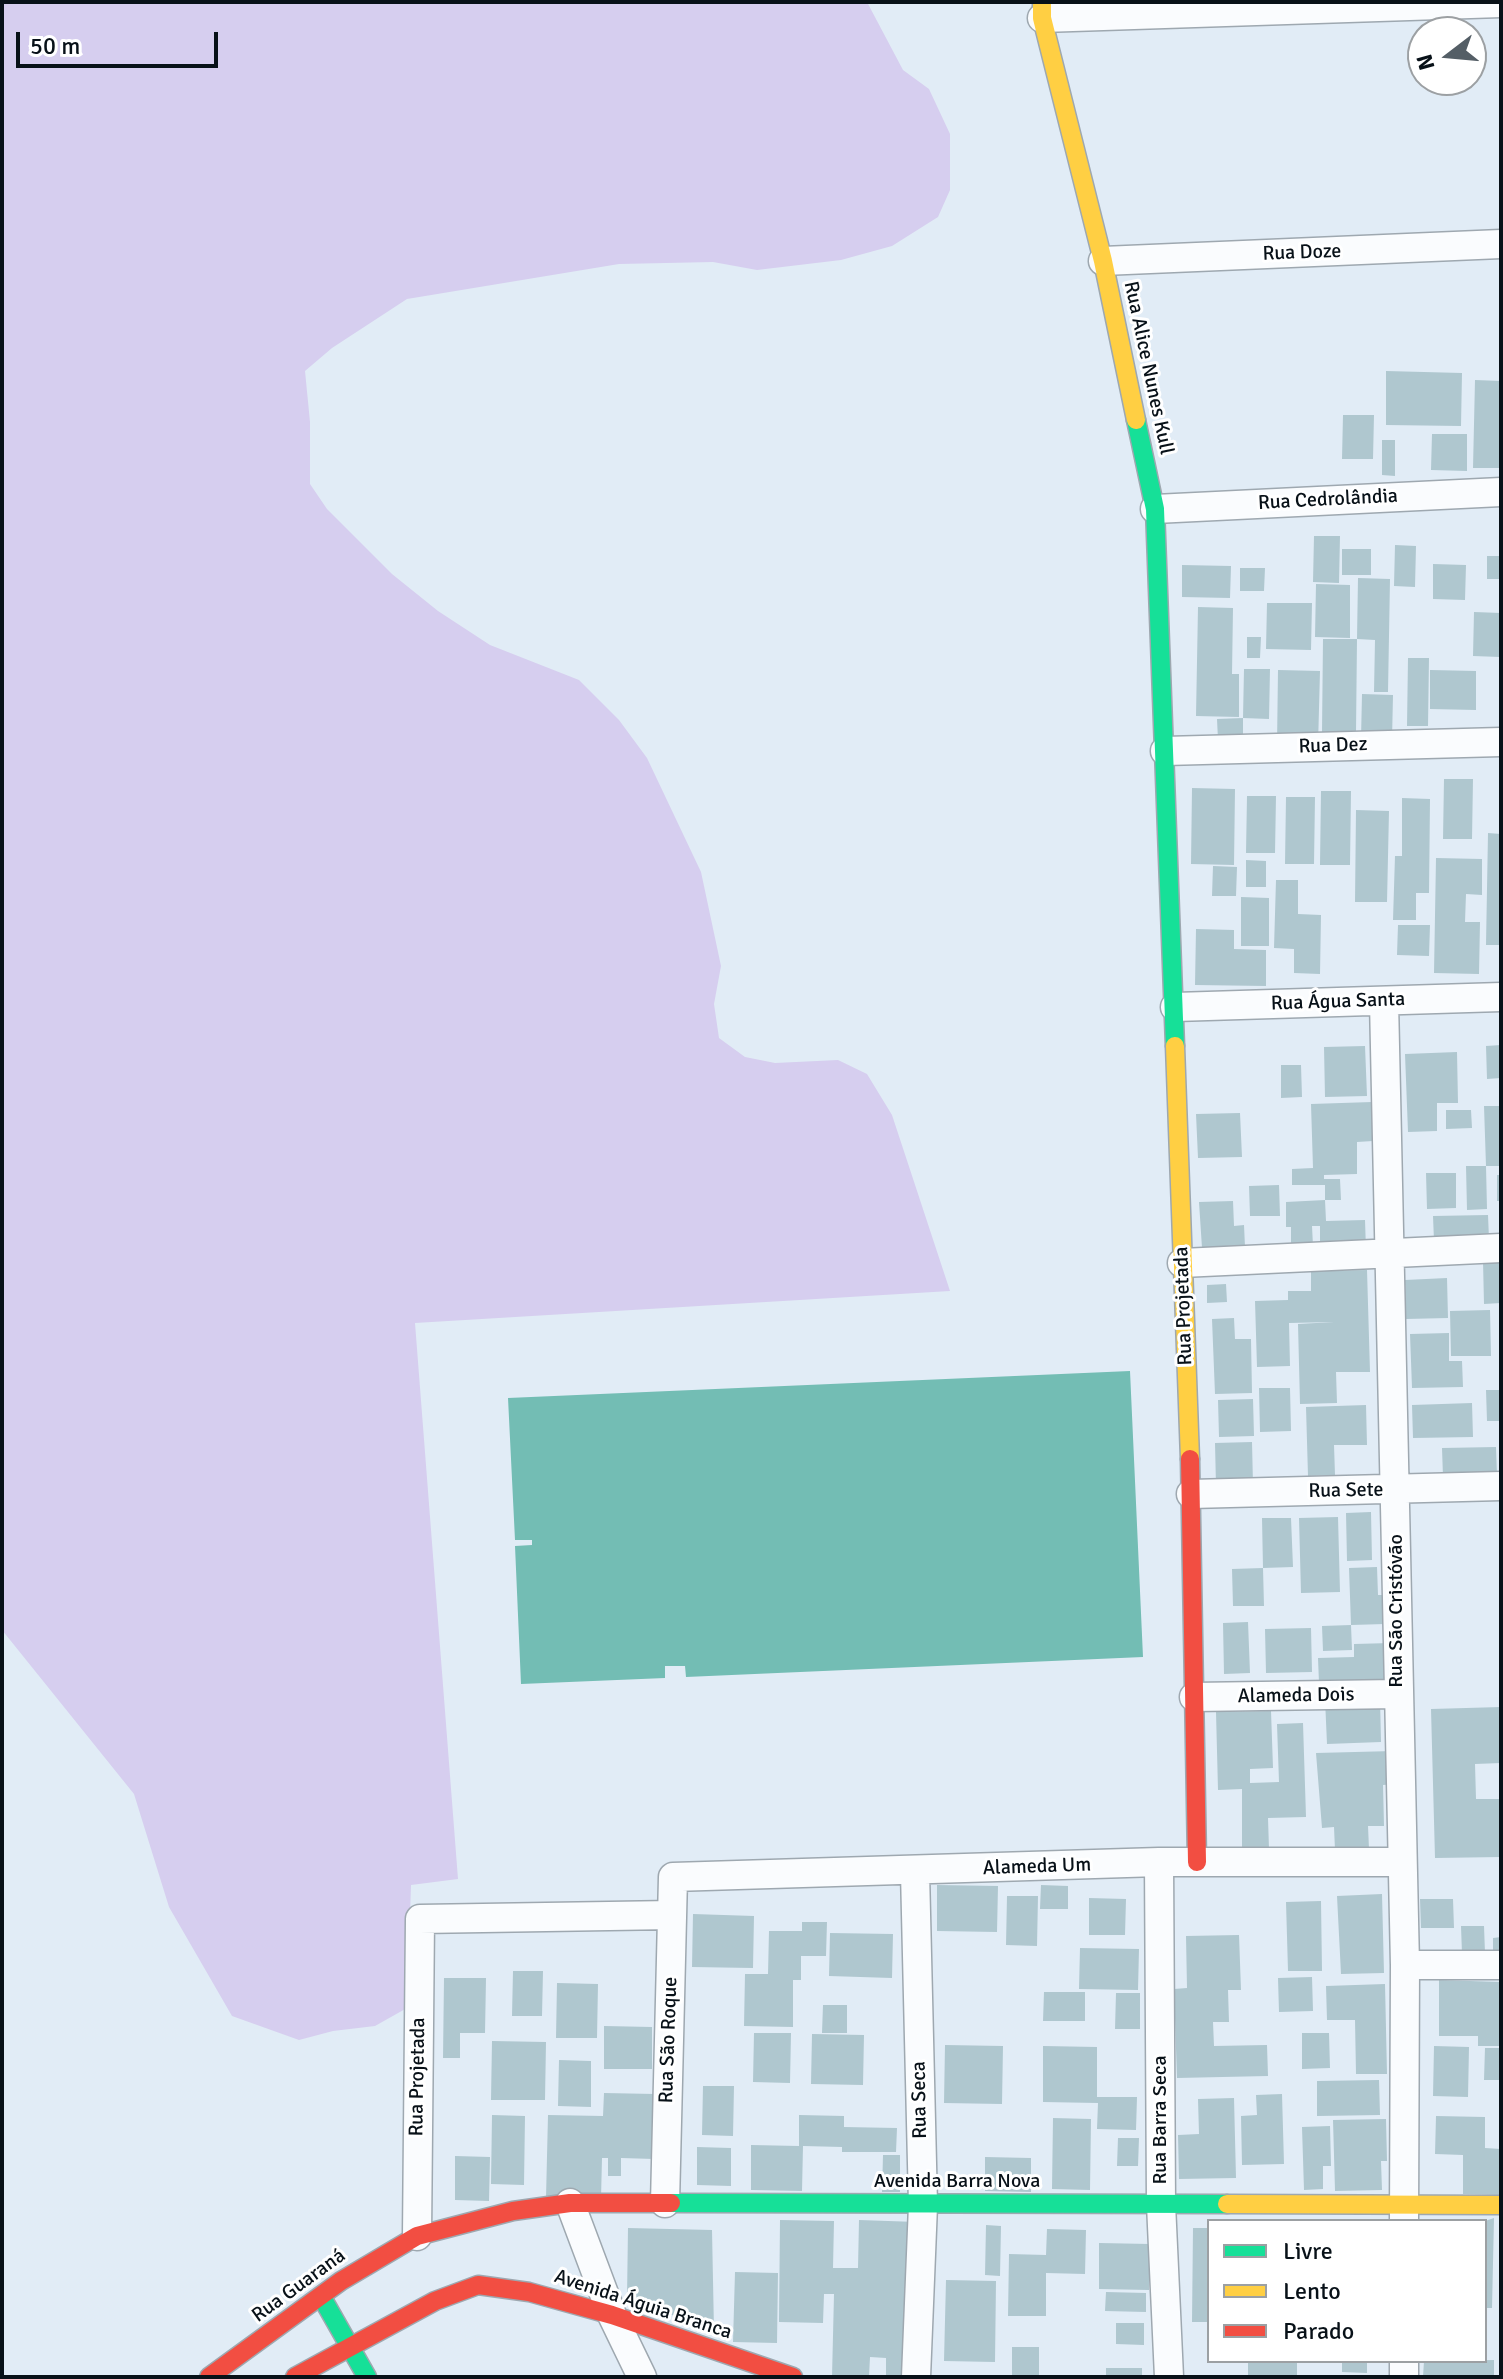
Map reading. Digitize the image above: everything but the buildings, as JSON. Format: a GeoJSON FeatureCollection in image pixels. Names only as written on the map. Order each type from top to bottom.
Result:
{"type":"FeatureCollection","features":[{"type":"Feature","properties":{"kind":"street"},"geometry":{"type":"LineString","coordinates":[[1042,10],[1501,3]]}},
{"type":"Feature","properties":{"kind":"street","name":"Rua Alice Nunes Kull"},"geometry":{"type":"LineString","coordinates":[[1042,10],[1103,261],[1155,509],[1165,751]]}},
{"type":"Feature","properties":{"kind":"street","name":"Rua Doze"},"geometry":{"type":"LineString","coordinates":[[1103,261],[1501,244]]}},
{"type":"Feature","properties":{"kind":"street","name":"Rua Cedrolândia"},"geometry":{"type":"LineString","coordinates":[[1155,509],[1501,492]]}},
{"type":"Feature","properties":{"kind":"street","name":"Rua Dez"},"geometry":{"type":"LineString","coordinates":[[1165,751],[1501,742]]}},
{"type":"Feature","properties":{"kind":"street","name":"Rua Projetada"},"geometry":{"type":"LineString","coordinates":[[1165,751],[1191,1494],[1197,1862]]}},
{"type":"Feature","properties":{"kind":"street","name":"Rua Água Santa"},"geometry":{"type":"LineString","coordinates":[[1175,1007],[1501,997]]}},
{"type":"Feature","properties":{"kind":"street","name":"Rua São Cristóvão"},"geometry":{"type":"LineString","coordinates":[[1384,1001],[1405,1965],[1404,2213]]}},
{"type":"Feature","properties":{"kind":"street"},"geometry":{"type":"LineString","coordinates":[[1182,1263],[1501,1248]]}},
{"type":"Feature","properties":{"kind":"street","name":"Rua Sete"},"geometry":{"type":"LineString","coordinates":[[1191,1494],[1501,1486]]}},
{"type":"Feature","properties":{"kind":"street","name":"Alameda Dois"},"geometry":{"type":"LineString","coordinates":[[1194,1697],[1397,1694]]}},
{"type":"Feature","properties":{"kind":"street","name":"Alameda Um"},"geometry":{"type":"LineString","coordinates":[[673,1877],[915,1872],[1159,1862],[1401,1862]]}},
{"type":"Feature","properties":{"kind":"street","name":"Rua Barra Seca"},"geometry":{"type":"LineString","coordinates":[[1159,1862],[1161,2204],[1169,2377]]}},
{"type":"Feature","properties":{"kind":"street","name":"Rua Seca"},"geometry":{"type":"LineString","coordinates":[[915,1872],[923,2205],[916,2377]]}},
{"type":"Feature","properties":{"kind":"street","name":"Rua São Roque"},"geometry":{"type":"LineString","coordinates":[[665,2203],[673,1877]]}},
{"type":"Feature","properties":{"kind":"street","name":"Rua Projetada"},"geometry":{"type":"LineString","coordinates":[[417,2236],[420,1919],[672,1915]]}},
{"type":"Feature","properties":{"kind":"street"},"geometry":{"type":"LineString","coordinates":[[1405,1965],[1501,1965]]}},
{"type":"Feature","properties":{"kind":"street"},"geometry":{"type":"LineString","coordinates":[[570,2203],[612,2315],[642,2377]]}},
{"type":"Feature","properties":{"kind":"street","name":"Avenida Barra Nova"},"geometry":{"type":"LineString","coordinates":[[417,2236],[481,2218],[570,2203],[1161,2204],[1404,2213],[1501,2205]]}},
{"type":"Feature","properties":{"kind":"street"},"geometry":{"type":"LineString","coordinates":[[472,2245],[473,2233],[481,2218]]}},
{"type":"Feature","properties":{"kind":"street","name":"Rua Guaraná"},"geometry":{"type":"LineString","coordinates":[[209,2377],[321,2296],[417,2236]]}},
{"type":"Feature","properties":{"kind":"street","name":"Avenida Águia Branca"},"geometry":{"type":"LineString","coordinates":[[352,2345],[477,2278],[612,2315],[793,2377]]}},
{"type":"Feature","properties":{"kind":"street"},"geometry":{"type":"LineString","coordinates":[[321,2296],[352,2345],[367,2377]]}},
{"type":"Feature","properties":{"kind":"street"},"geometry":{"type":"LineString","coordinates":[[295,2377],[352,2345]]}},
{"type":"Feature","properties":{"kind":"shaded area"},"geometry":{"type":"Polygon","coordinates":[[[2,2],[867,2],[903,70],[929,89],[950,134],[950,190],[938,217],[892,246],[841,260],[757,270],[713,262],[619,264],[407,299],[332,348],[305,371],[310,422],[310,484],[327,509],[392,574],[438,611],[490,645],[579,680],[619,720],[647,758],[701,872],[721,966],[714,1004],[719,1038],[745,1057],[775,1063],[838,1060],[867,1074],[892,1115],[950,1291],[415,1323],[458,1879],[411,1885],[407,2008],[375,2026],[333,2031],[299,2040],[232,2016],[169,1907],[134,1794],[2,1630],[2,2]]]}},
{"type":"Feature","properties":{"kind":"shaded area"},"geometry":{"type":"Polygon","coordinates":[[[1130,1371],[1143,1657],[686,1677],[685,1666],[665,1666],[665,1678],[521,1684],[515,1546],[532,1545],[532,1540],[515,1540],[508,1398],[1130,1371]]]}},
{"type":"Feature","properties":{"kind":"traffic: fast"},"geometry":{"type":"LineString","coordinates":[[1136,420],[1155,509],[1175,1046]]}},
{"type":"Feature","properties":{"kind":"traffic: fast"},"geometry":{"type":"LineString","coordinates":[[671,2203],[1227,2204]]}},
{"type":"Feature","properties":{"kind":"traffic: fast"},"geometry":{"type":"LineString","coordinates":[[321,2296],[367,2377]]}},
{"type":"Feature","properties":{"kind":"traffic: slow"},"geometry":{"type":"LineString","coordinates":[[1042,2],[1042,18],[1103,261],[1136,420]]}},
{"type":"Feature","properties":{"kind":"traffic: slow"},"geometry":{"type":"LineString","coordinates":[[1175,1046],[1190,1459]]}},
{"type":"Feature","properties":{"kind":"traffic: slow"},"geometry":{"type":"LineString","coordinates":[[1227,2204],[1501,2205]]}},
{"type":"Feature","properties":{"kind":"traffic: jam"},"geometry":{"type":"LineString","coordinates":[[1190,1459],[1197,1862]]}},
{"type":"Feature","properties":{"kind":"traffic: jam"},"geometry":{"type":"LineString","coordinates":[[209,2377],[341,2281],[417,2236],[513,2211],[570,2203],[671,2203]]}},
{"type":"Feature","properties":{"kind":"traffic: jam"},"geometry":{"type":"LineString","coordinates":[[295,2377],[435,2301],[478,2285],[529,2292],[612,2315],[793,2377]]}}]}
